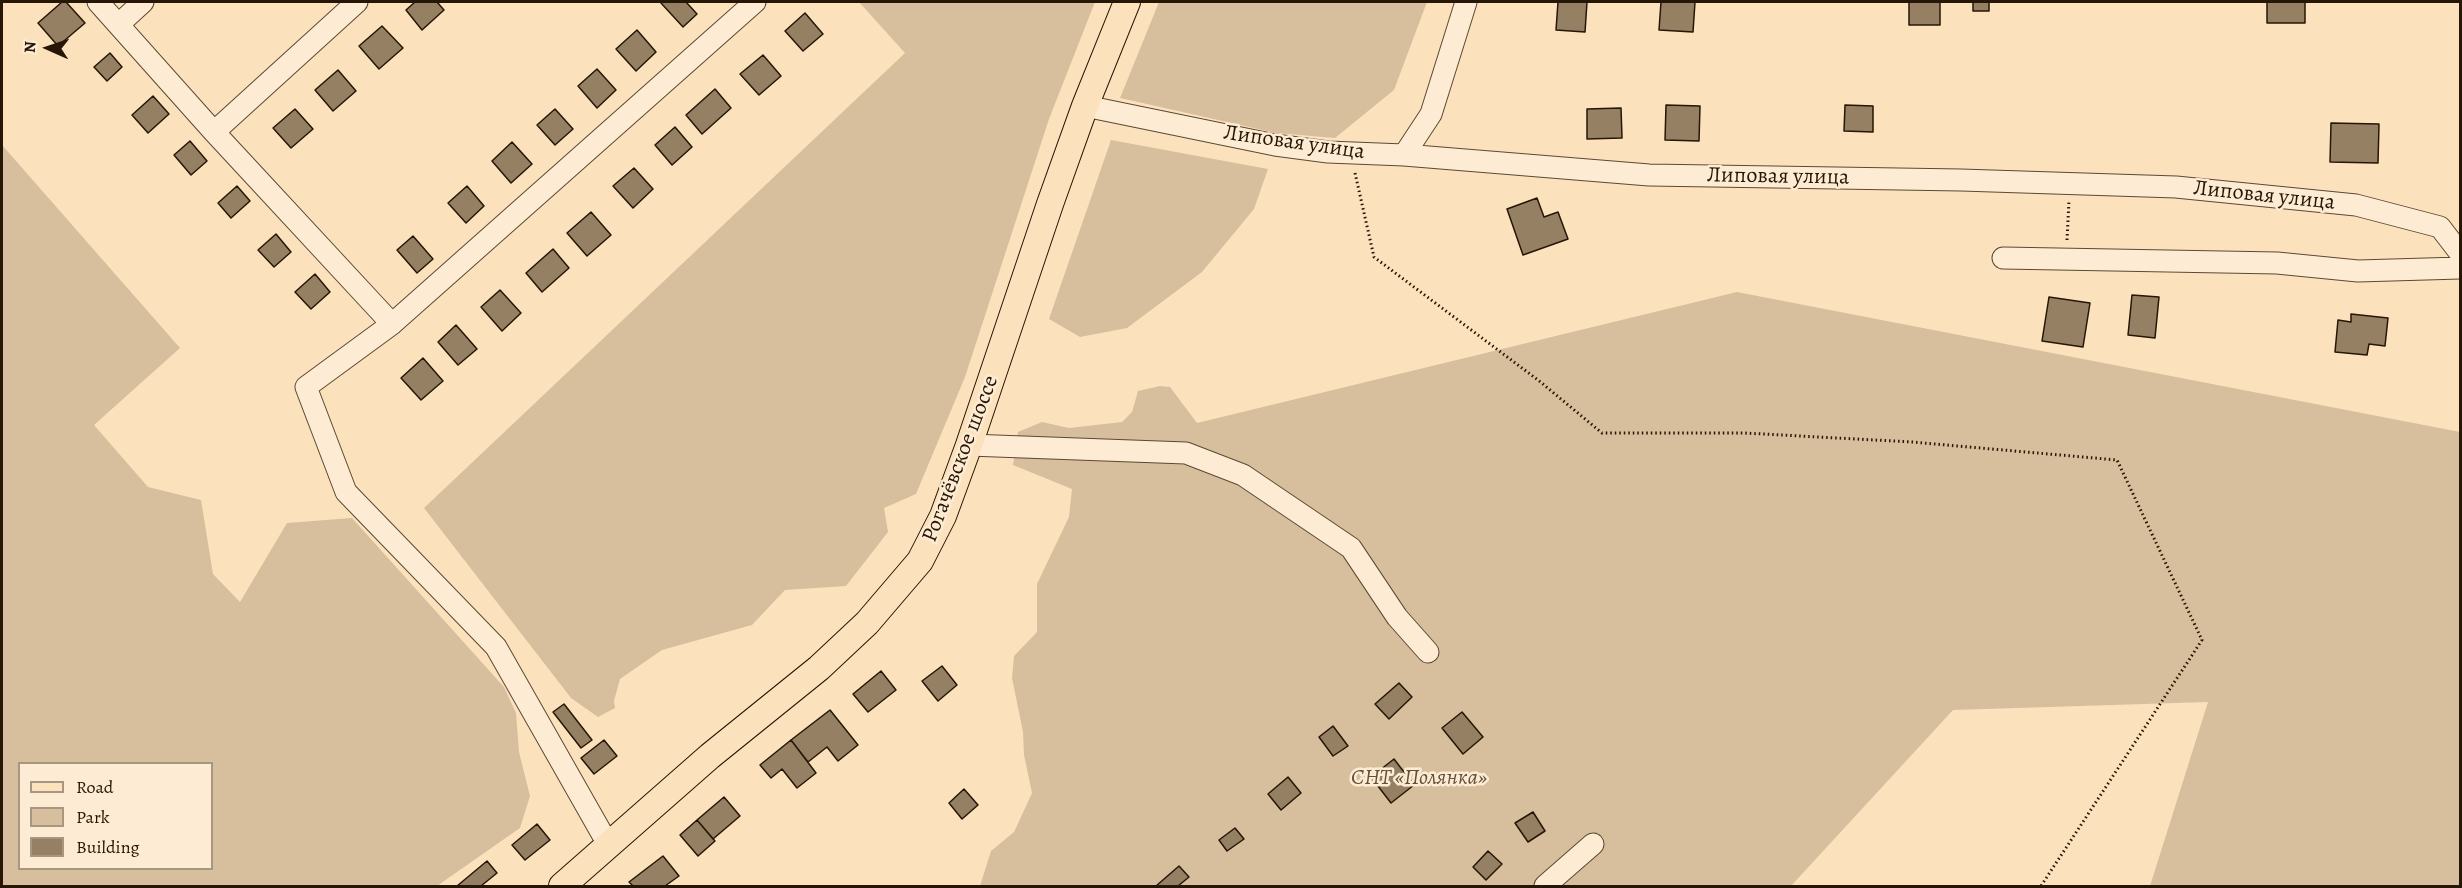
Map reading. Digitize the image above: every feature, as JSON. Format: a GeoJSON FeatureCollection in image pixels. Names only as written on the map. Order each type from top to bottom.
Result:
{"type":"FeatureCollection","features":[{"type":"Feature","properties":{"kind":"main road","name":"Рогачёвское шоссе"},"geometry":{"type":"LineString","coordinates":[[562,886],[710,756],[819,668],[867,623],[920,561],[936,533],[969,445],[1085,106],[1127,2]]}},
{"type":"Feature","properties":{"kind":"street"},"geometry":{"type":"LineString","coordinates":[[98,2],[214,132],[392,324]]}},
{"type":"Feature","properties":{"kind":"street"},"geometry":{"type":"LineString","coordinates":[[119,24],[143,2]]}},
{"type":"Feature","properties":{"kind":"street"},"geometry":{"type":"LineString","coordinates":[[214,132],[357,2]]}},
{"type":"Feature","properties":{"kind":"street"},"geometry":{"type":"LineString","coordinates":[[609,846],[496,647],[345,492],[306,387],[392,324],[755,2]]}},
{"type":"Feature","properties":{"kind":"street"},"geometry":{"type":"LineString","coordinates":[[1404,155],[1431,114],[1466,2]]}},
{"type":"Feature","properties":{"kind":"street","name":"Липовая улица"},"geometry":{"type":"LineString","coordinates":[[1085,106],[1275,145],[1351,153],[1404,155],[1649,176],[2176,187],[2356,205],[2440,227],[2460,253]]}},
{"type":"Feature","properties":{"kind":"street"},"geometry":{"type":"LineString","coordinates":[[2003,258],[2277,263],[2358,271],[2460,268]]}},
{"type":"Feature","properties":{"kind":"street"},"geometry":{"type":"LineString","coordinates":[[969,445],[1186,453],[1243,475],[1351,548],[1397,617],[1428,652]]}},
{"type":"Feature","properties":{"kind":"street"},"geometry":{"type":"LineString","coordinates":[[1545,886],[1593,844]]}},
{"type":"Feature","properties":{"kind":"path"},"geometry":{"type":"LineString","coordinates":[[1351,153],[1374,257],[1538,380],[1602,433],[1755,434],[1912,442],[2117,460],[2202,640],[2041,886]]}},
{"type":"Feature","properties":{"kind":"path"},"geometry":{"type":"LineString","coordinates":[[2066,259],[2070,183]]}},
{"type":"Feature","properties":{"kind":"green space"},"geometry":{"type":"Polygon","coordinates":[[[859,2],[1095,2],[1049,119],[965,377],[916,494],[884,508],[888,532],[846,586],[785,590],[752,625],[662,650],[620,679],[614,701],[615,708],[598,717],[571,698],[424,508],[905,53],[859,2]]]}},
{"type":"Feature","properties":{"kind":"green space"},"geometry":{"type":"Polygon","coordinates":[[[1159,2],[1427,2],[1394,90],[1335,138],[1276,133],[1120,98],[1159,2]]]}},
{"type":"Feature","properties":{"kind":"green space"},"geometry":{"type":"Polygon","coordinates":[[[1111,140],[1268,169],[1254,209],[1202,272],[1127,328],[1080,337],[1049,319],[1111,140]]]}},
{"type":"Feature","properties":{"kind":"green space"},"geometry":{"type":"Polygon","coordinates":[[[2,145],[180,348],[94,425],[148,487],[201,500],[213,574],[240,602],[287,523],[352,518],[504,687],[516,713],[519,752],[530,796],[520,828],[437,886],[2,886],[2,145]]]}},
{"type":"Feature","properties":{"kind":"green space","name":"СНТ «Полянка»"},"geometry":{"type":"Polygon","coordinates":[[[1737,292],[2460,432],[2460,886],[2150,886],[2208,702],[1953,710],[1791,886],[980,886],[991,851],[1014,832],[1032,793],[1012,678],[1014,656],[1037,632],[1037,584],[1069,517],[1072,489],[1013,465],[1018,432],[1042,422],[1069,428],[1122,422],[1132,412],[1138,391],[1160,386],[1170,387],[1197,423],[1737,292]]]}},
{"type":"Feature","properties":{"kind":"building"},"geometry":{"type":"Polygon","coordinates":[[[62,2],[66,2],[85,23],[58,46],[38,23],[62,2]]]}},
{"type":"Feature","properties":{"kind":"building"},"geometry":{"type":"Polygon","coordinates":[[[415,2],[437,2],[444,10],[422,30],[406,10],[415,2]]]}},
{"type":"Feature","properties":{"kind":"building"},"geometry":{"type":"Polygon","coordinates":[[[686,2],[697,14],[683,27],[661,3],[686,2]]]}},
{"type":"Feature","properties":{"kind":"building"},"geometry":{"type":"Polygon","coordinates":[[[1558,2],[1587,2],[1585,32],[1556,30],[1558,2]]]}},
{"type":"Feature","properties":{"kind":"building"},"geometry":{"type":"Polygon","coordinates":[[[1661,2],[1695,2],[1693,32],[1659,30],[1661,2]]]}},
{"type":"Feature","properties":{"kind":"building"},"geometry":{"type":"Polygon","coordinates":[[[1909,2],[1940,2],[1940,25],[1909,25],[1909,2]]]}},
{"type":"Feature","properties":{"kind":"building"},"geometry":{"type":"Polygon","coordinates":[[[1973,2],[1989,2],[1989,11],[1973,11],[1973,2]]]}},
{"type":"Feature","properties":{"kind":"building"},"geometry":{"type":"Polygon","coordinates":[[[2267,2],[2305,2],[2305,23],[2267,23],[2267,2]]]}},
{"type":"Feature","properties":{"kind":"building"},"geometry":{"type":"Polygon","coordinates":[[[805,13],[823,34],[803,51],[785,31],[805,13]]]}},
{"type":"Feature","properties":{"kind":"building"},"geometry":{"type":"Polygon","coordinates":[[[382,26],[403,48],[379,69],[359,46],[382,26]]]}},
{"type":"Feature","properties":{"kind":"building"},"geometry":{"type":"Polygon","coordinates":[[[637,30],[656,52],[636,71],[616,49],[637,30]]]}},
{"type":"Feature","properties":{"kind":"building"},"geometry":{"type":"Polygon","coordinates":[[[110,53],[122,67],[107,81],[94,67],[110,53]]]}},
{"type":"Feature","properties":{"kind":"building"},"geometry":{"type":"Polygon","coordinates":[[[763,55],[781,76],[759,95],[740,74],[763,55]]]}},
{"type":"Feature","properties":{"kind":"building"},"geometry":{"type":"Polygon","coordinates":[[[597,69],[616,90],[597,108],[578,86],[597,69]]]}},
{"type":"Feature","properties":{"kind":"building"},"geometry":{"type":"Polygon","coordinates":[[[338,70],[356,91],[333,111],[315,90],[338,70]]]}},
{"type":"Feature","properties":{"kind":"building"},"geometry":{"type":"Polygon","coordinates":[[[715,89],[731,108],[702,134],[686,115],[715,89]]]}},
{"type":"Feature","properties":{"kind":"building"},"geometry":{"type":"Polygon","coordinates":[[[153,96],[169,114],[148,133],[132,115],[153,96]]]}},
{"type":"Feature","properties":{"kind":"building"},"geometry":{"type":"Polygon","coordinates":[[[1666,105],[1700,106],[1699,141],[1665,140],[1666,105]]]}},
{"type":"Feature","properties":{"kind":"building"},"geometry":{"type":"Polygon","coordinates":[[[1845,105],[1873,106],[1873,132],[1844,131],[1845,105]]]}},
{"type":"Feature","properties":{"kind":"building"},"geometry":{"type":"Polygon","coordinates":[[[1621,108],[1622,138],[1587,139],[1587,109],[1621,108]]]}},
{"type":"Feature","properties":{"kind":"building"},"geometry":{"type":"Polygon","coordinates":[[[295,109],[313,129],[291,148],[273,128],[295,109]]]}},
{"type":"Feature","properties":{"kind":"building"},"geometry":{"type":"Polygon","coordinates":[[[555,109],[573,129],[555,145],[537,125],[555,109]]]}},
{"type":"Feature","properties":{"kind":"building"},"geometry":{"type":"Polygon","coordinates":[[[2331,123],[2379,124],[2378,163],[2330,162],[2331,123]]]}},
{"type":"Feature","properties":{"kind":"building"},"geometry":{"type":"Polygon","coordinates":[[[675,127],[692,147],[672,165],[655,145],[675,127]]]}},
{"type":"Feature","properties":{"kind":"building"},"geometry":{"type":"Polygon","coordinates":[[[190,141],[207,161],[191,175],[174,155],[190,141]]]}},
{"type":"Feature","properties":{"kind":"building"},"geometry":{"type":"Polygon","coordinates":[[[512,142],[532,164],[511,183],[492,161],[512,142]]]}},
{"type":"Feature","properties":{"kind":"building"},"geometry":{"type":"Polygon","coordinates":[[[634,168],[653,189],[633,208],[613,186],[634,168]]]}},
{"type":"Feature","properties":{"kind":"building"},"geometry":{"type":"Polygon","coordinates":[[[237,186],[250,201],[231,218],[218,203],[237,186]]]}},
{"type":"Feature","properties":{"kind":"building"},"geometry":{"type":"Polygon","coordinates":[[[467,186],[484,206],[466,223],[448,203],[467,186]]]}},
{"type":"Feature","properties":{"kind":"building"},"geometry":{"type":"Polygon","coordinates":[[[1537,198],[1544,217],[1558,212],[1568,239],[1523,255],[1507,209],[1537,198]]]}},
{"type":"Feature","properties":{"kind":"building"},"geometry":{"type":"Polygon","coordinates":[[[591,212],[611,235],[587,256],[567,233],[591,212]]]}},
{"type":"Feature","properties":{"kind":"building"},"geometry":{"type":"Polygon","coordinates":[[[276,234],[291,252],[274,267],[258,250],[276,234]]]}},
{"type":"Feature","properties":{"kind":"building"},"geometry":{"type":"Polygon","coordinates":[[[413,236],[433,259],[417,273],[397,250],[413,236]]]}},
{"type":"Feature","properties":{"kind":"building"},"geometry":{"type":"Polygon","coordinates":[[[553,249],[569,268],[542,292],[526,273],[553,249]]]}},
{"type":"Feature","properties":{"kind":"building"},"geometry":{"type":"Polygon","coordinates":[[[315,274],[330,292],[311,309],[295,292],[315,274]]]}},
{"type":"Feature","properties":{"kind":"building"},"geometry":{"type":"Polygon","coordinates":[[[500,290],[521,313],[502,331],[481,307],[500,290]]]}},
{"type":"Feature","properties":{"kind":"building"},"geometry":{"type":"Polygon","coordinates":[[[2132,295],[2159,297],[2155,338],[2128,335],[2132,295]]]}},
{"type":"Feature","properties":{"kind":"building"},"geometry":{"type":"Polygon","coordinates":[[[2049,297],[2090,303],[2083,347],[2042,341],[2049,297]]]}},
{"type":"Feature","properties":{"kind":"building"},"geometry":{"type":"Polygon","coordinates":[[[2351,314],[2388,318],[2385,346],[2369,344],[2367,355],[2335,352],[2338,320],[2351,322],[2351,314]]]}},
{"type":"Feature","properties":{"kind":"building"},"geometry":{"type":"Polygon","coordinates":[[[456,325],[477,349],[458,365],[438,342],[456,325]]]}},
{"type":"Feature","properties":{"kind":"building"},"geometry":{"type":"Polygon","coordinates":[[[423,358],[443,381],[421,400],[401,378],[423,358]]]}},
{"type":"Feature","properties":{"kind":"building"},"geometry":{"type":"Polygon","coordinates":[[[942,666],[957,685],[938,701],[922,681],[942,666]]]}},
{"type":"Feature","properties":{"kind":"building"},"geometry":{"type":"Polygon","coordinates":[[[881,671],[896,690],[868,712],[853,694],[881,671]]]}},
{"type":"Feature","properties":{"kind":"building"},"geometry":{"type":"Polygon","coordinates":[[[1399,683],[1412,697],[1389,719],[1375,704],[1399,683]]]}},
{"type":"Feature","properties":{"kind":"building"},"geometry":{"type":"Polygon","coordinates":[[[564,704],[592,740],[581,748],[553,712],[564,704]]]}},
{"type":"Feature","properties":{"kind":"building"},"geometry":{"type":"Polygon","coordinates":[[[830,710],[858,745],[838,761],[827,747],[808,762],[791,740],[830,710]]]}},
{"type":"Feature","properties":{"kind":"building"},"geometry":{"type":"Polygon","coordinates":[[[1462,712],[1483,737],[1463,754],[1442,728],[1462,712]]]}},
{"type":"Feature","properties":{"kind":"building"},"geometry":{"type":"Polygon","coordinates":[[[1333,726],[1348,746],[1333,756],[1319,737],[1333,726]]]}},
{"type":"Feature","properties":{"kind":"building"},"geometry":{"type":"Polygon","coordinates":[[[604,740],[617,756],[594,774],[581,758],[604,740]]]}},
{"type":"Feature","properties":{"kind":"building"},"geometry":{"type":"Polygon","coordinates":[[[791,740],[816,773],[797,788],[782,769],[771,778],[760,765],[791,740]]]}},
{"type":"Feature","properties":{"kind":"building"},"geometry":{"type":"Polygon","coordinates":[[[1394,759],[1414,785],[1391,803],[1371,777],[1394,759]]]}},
{"type":"Feature","properties":{"kind":"building"},"geometry":{"type":"Polygon","coordinates":[[[1288,777],[1301,793],[1281,810],[1268,794],[1288,777]]]}},
{"type":"Feature","properties":{"kind":"building"},"geometry":{"type":"Polygon","coordinates":[[[964,789],[978,805],[962,819],[949,803],[964,789]]]}},
{"type":"Feature","properties":{"kind":"building"},"geometry":{"type":"Polygon","coordinates":[[[724,797],[740,816],[713,839],[697,820],[724,797]]]}},
{"type":"Feature","properties":{"kind":"building"},"geometry":{"type":"Polygon","coordinates":[[[1533,812],[1545,831],[1528,842],[1515,823],[1533,812]]]}},
{"type":"Feature","properties":{"kind":"building"},"geometry":{"type":"Polygon","coordinates":[[[697,820],[715,841],[698,856],[680,835],[697,820]]]}},
{"type":"Feature","properties":{"kind":"building"},"geometry":{"type":"Polygon","coordinates":[[[537,824],[550,840],[525,860],[512,845],[537,824]]]}},
{"type":"Feature","properties":{"kind":"building"},"geometry":{"type":"Polygon","coordinates":[[[1235,828],[1244,839],[1227,851],[1219,840],[1235,828]]]}},
{"type":"Feature","properties":{"kind":"building"},"geometry":{"type":"Polygon","coordinates":[[[1488,851],[1502,864],[1486,880],[1473,867],[1488,851]]]}},
{"type":"Feature","properties":{"kind":"building"},"geometry":{"type":"Polygon","coordinates":[[[663,856],[679,876],[665,886],[633,886],[629,882],[663,856]]]}},
{"type":"Feature","properties":{"kind":"building"},"geometry":{"type":"Polygon","coordinates":[[[487,861],[497,873],[481,886],[457,886],[487,861]]]}},
{"type":"Feature","properties":{"kind":"building"},"geometry":{"type":"Polygon","coordinates":[[[1179,866],[1189,877],[1178,886],[1156,886],[1179,866]]]}}]}
